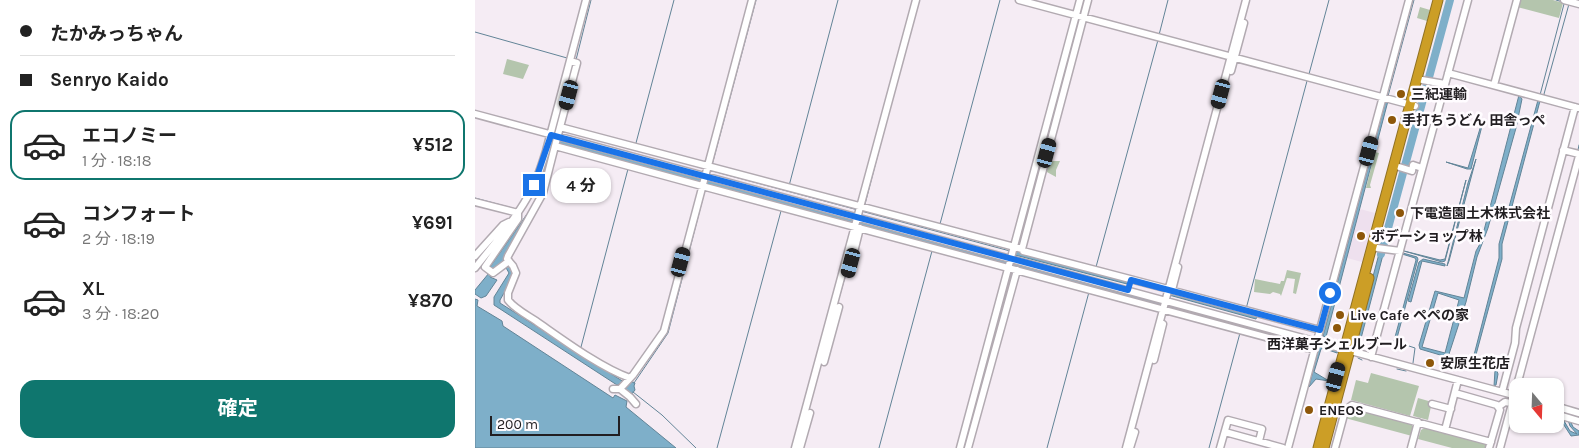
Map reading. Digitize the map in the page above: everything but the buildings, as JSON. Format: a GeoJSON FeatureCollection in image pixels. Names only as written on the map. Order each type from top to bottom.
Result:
{"type":"FeatureCollection","features":[{"type":"Feature","properties":{"kind":"highway"},"geometry":{"type":"LineString","coordinates":[[1318,448],[1347,350],[1438,0]]}},
{"type":"Feature","properties":{"kind":"highway"},"geometry":{"type":"LineString","coordinates":[[1324,448],[1347,350],[1381,249],[1403,168],[1412,105],[1426,81],[1444,0]]}},
{"type":"Feature","properties":{"kind":"street"},"geometry":{"type":"LineString","coordinates":[[518,213],[518,219],[485,267],[491,272],[495,272],[506,264],[511,247],[543,193],[557,142],[586,0]]}},
{"type":"Feature","properties":{"kind":"street"},"geometry":{"type":"LineString","coordinates":[[623,384],[664,331],[752,0]]}},
{"type":"Feature","properties":{"kind":"street"},"geometry":{"type":"LineString","coordinates":[[795,448],[807,414],[827,343],[916,0]]}},
{"type":"Feature","properties":{"kind":"street"},"geometry":{"type":"LineString","coordinates":[[1019,0],[1412,105]]}},
{"type":"Feature","properties":{"kind":"street"},"geometry":{"type":"LineString","coordinates":[[1080,0],[1080,16]]}},
{"type":"Feature","properties":{"kind":"street"},"geometry":{"type":"LineString","coordinates":[[960,448],[969,429],[1080,16],[1088,0]]}},
{"type":"Feature","properties":{"kind":"street"},"geometry":{"type":"LineString","coordinates":[[1233,57],[1246,0]]}},
{"type":"Feature","properties":{"kind":"street"},"geometry":{"type":"LineString","coordinates":[[1128,448],[1167,297],[1250,0]]}},
{"type":"Feature","properties":{"kind":"street"},"geometry":{"type":"LineString","coordinates":[[1288,448],[1386,98],[1409,0]]}},
{"type":"Feature","properties":{"kind":"street"},"geometry":{"type":"LineString","coordinates":[[1371,357],[1468,0]]}},
{"type":"Feature","properties":{"kind":"street"},"geometry":{"type":"LineString","coordinates":[[1494,85],[1517,0]]}},
{"type":"Feature","properties":{"kind":"street"},"geometry":{"type":"LineString","coordinates":[[1564,0],[1579,4]]}},
{"type":"Feature","properties":{"kind":"street"},"geometry":{"type":"LineString","coordinates":[[475,268],[527,199],[538,175],[573,62]]}},
{"type":"Feature","properties":{"kind":"street"},"geometry":{"type":"LineString","coordinates":[[1448,73],[1577,108],[1563,150],[1516,328],[1515,343],[1502,392]]}},
{"type":"Feature","properties":{"kind":"street"},"geometry":{"type":"LineString","coordinates":[[1426,81],[1445,84]]}},
{"type":"Feature","properties":{"kind":"street"},"geometry":{"type":"LineString","coordinates":[[475,114],[551,135],[557,142],[707,174],[788,188],[860,216],[1014,258],[1130,284],[1167,297],[1245,311],[1320,330]]}},
{"type":"Feature","properties":{"kind":"street"},"geometry":{"type":"LineString","coordinates":[[560,127],[707,174],[1014,258],[1167,297],[1371,357],[1457,386],[1498,407],[1500,410],[1490,445],[1418,422],[1352,405],[1345,411],[1335,448]]}},
{"type":"Feature","properties":{"kind":"street"},"geometry":{"type":"LineString","coordinates":[[1521,378],[1578,155],[1563,150]]}},
{"type":"Feature","properties":{"kind":"street"},"geometry":{"type":"LineString","coordinates":[[1403,168],[1412,170],[1413,165],[1422,168]]}},
{"type":"Feature","properties":{"kind":"street"},"geometry":{"type":"LineString","coordinates":[[475,202],[518,213]]}},
{"type":"Feature","properties":{"kind":"street"},"geometry":{"type":"LineString","coordinates":[[860,216],[939,228],[1014,258]]}},
{"type":"Feature","properties":{"kind":"street"},"geometry":{"type":"LineString","coordinates":[[475,256],[503,224],[510,222]]}},
{"type":"Feature","properties":{"kind":"street"},"geometry":{"type":"LineString","coordinates":[[1381,249],[1400,251]]}},
{"type":"Feature","properties":{"kind":"street"},"geometry":{"type":"LineString","coordinates":[[1014,258],[1023,251],[1130,284],[1314,350]]}},
{"type":"Feature","properties":{"kind":"street"},"geometry":{"type":"LineString","coordinates":[[506,264],[513,266],[516,273],[507,296],[511,303],[591,357],[623,384],[636,404]]}},
{"type":"Feature","properties":{"kind":"street"},"geometry":{"type":"LineString","coordinates":[[1457,386],[1502,392],[1509,396]]}},
{"type":"Feature","properties":{"kind":"street"},"geometry":{"type":"LineString","coordinates":[[1445,430],[1457,386]]}},
{"type":"Feature","properties":{"kind":"street"},"geometry":{"type":"LineString","coordinates":[[1498,407],[1509,401]]}},
{"type":"Feature","properties":{"kind":"street"},"geometry":{"type":"LineString","coordinates":[[1432,404],[1451,409]]}},
{"type":"Feature","properties":{"kind":"street"},"geometry":{"type":"LineString","coordinates":[[1564,409],[1579,413]]}},
{"type":"Feature","properties":{"kind":"street"},"geometry":{"type":"LineString","coordinates":[[800,448],[807,414]]}},
{"type":"Feature","properties":{"kind":"street"},"geometry":{"type":"LineString","coordinates":[[1564,417],[1579,421]]}},
{"type":"Feature","properties":{"kind":"street"},"geometry":{"type":"LineString","coordinates":[[1220,448],[1228,420],[1262,429],[1259,441]]}},
{"type":"Feature","properties":{"kind":"street"},"geometry":{"type":"LineString","coordinates":[[1501,448],[1509,421]]}},
{"type":"Feature","properties":{"kind":"street"},"geometry":{"type":"LineString","coordinates":[[1411,448],[1418,422]]}},
{"type":"Feature","properties":{"kind":"street"},"geometry":{"type":"LineString","coordinates":[[968,448],[969,429]]}},
{"type":"Feature","properties":{"kind":"street"},"geometry":{"type":"LineString","coordinates":[[1225,432],[1283,448]]}},
{"type":"Feature","properties":{"kind":"shaded area","name":"ボデーショップ林"},"geometry":{"type":"Polygon","coordinates":[[[1360,209],[1375,213],[1362,262],[1347,258],[1360,209]]]}},
{"type":"Feature","properties":{"kind":"green space"},"geometry":{"type":"Polygon","coordinates":[[[1519,0],[1553,0],[1563,3],[1559,18],[1517,7],[1519,0]]]}},
{"type":"Feature","properties":{"kind":"green space"},"geometry":{"type":"Polygon","coordinates":[[[1420,7],[1430,10],[1427,21],[1417,18],[1420,7]]]}},
{"type":"Feature","properties":{"kind":"green space"},"geometry":{"type":"Polygon","coordinates":[[[507,59],[529,65],[523,79],[503,74],[507,59]]]}},
{"type":"Feature","properties":{"kind":"green space"},"geometry":{"type":"Polygon","coordinates":[[[1375,152],[1379,153],[1370,185],[1371,188],[1366,188],[1375,152]]]}},
{"type":"Feature","properties":{"kind":"green space"},"geometry":{"type":"Polygon","coordinates":[[[1047,161],[1060,161],[1056,170],[1056,177],[1045,171],[1046,167],[1050,165],[1047,161]]]}},
{"type":"Feature","properties":{"kind":"green space"},"geometry":{"type":"Polygon","coordinates":[[[1287,270],[1301,273],[1296,294],[1293,293],[1295,279],[1287,278],[1281,296],[1273,292],[1270,294],[1254,292],[1255,279],[1280,284],[1281,281],[1284,281],[1287,270]]]}},
{"type":"Feature","properties":{"kind":"green space"},"geometry":{"type":"Polygon","coordinates":[[[1371,373],[1419,386],[1410,416],[1351,400],[1356,380],[1368,383],[1371,373]]]}},
{"type":"Feature","properties":{"kind":"green space"},"geometry":{"type":"Polygon","coordinates":[[[1418,398],[1432,402],[1428,420],[1413,416],[1418,398]]]}},
{"type":"Feature","properties":{"kind":"green space"},"geometry":{"type":"Polygon","coordinates":[[[1353,407],[1410,422],[1414,428],[1412,436],[1345,418],[1347,410],[1353,407]]]}},
{"type":"Feature","properties":{"kind":"green space"},"geometry":{"type":"Polygon","coordinates":[[[1426,427],[1484,442],[1488,448],[1452,448],[1418,439],[1421,430],[1426,427]]]}},
{"type":"Feature","properties":{"kind":"water"},"geometry":{"type":"Polygon","coordinates":[[[1519,95],[1522,99],[1516,128],[1488,228],[1477,257],[1466,302],[1449,354],[1447,357],[1420,349],[1419,345],[1435,291],[1464,298],[1476,251],[1481,242],[1519,95]],[[1438,293],[1422,347],[1445,353],[1459,300],[1438,293]]]}},
{"type":"Feature","properties":{"kind":"water"},"geometry":{"type":"Polygon","coordinates":[[[1386,100],[1388,101],[1326,337],[1323,336],[1386,100]]]}},
{"type":"Feature","properties":{"kind":"water"},"geometry":{"type":"Polygon","coordinates":[[[1538,100],[1540,101],[1502,244],[1502,259],[1474,362],[1496,368],[1498,374],[1496,385],[1494,386],[1495,370],[1449,358],[1450,356],[1472,359],[1474,355],[1499,258],[1499,244],[1538,100]]]}},
{"type":"Feature","properties":{"kind":"water"},"geometry":{"type":"Polygon","coordinates":[[[1482,122],[1471,169],[1446,162],[1468,168],[1482,122]]]}},
{"type":"Feature","properties":{"kind":"water"},"geometry":{"type":"Polygon","coordinates":[[[1476,159],[1449,261],[1447,266],[1468,183],[1476,159]]]}},
{"type":"Feature","properties":{"kind":"water"},"geometry":{"type":"Polygon","coordinates":[[[1466,180],[1445,261],[1442,262],[1404,251],[1440,260],[1445,259],[1466,180]]]}},
{"type":"Feature","properties":{"kind":"water"},"geometry":{"type":"Polygon","coordinates":[[[1033,185],[1036,185],[1020,247],[1018,246],[1033,185]]]}},
{"type":"Feature","properties":{"kind":"water"},"geometry":{"type":"Polygon","coordinates":[[[527,214],[529,214],[508,249],[505,263],[514,272],[500,303],[627,384],[635,383],[635,390],[631,395],[625,391],[625,385],[622,383],[617,385],[494,305],[494,297],[509,273],[505,266],[499,266],[491,270],[490,267],[527,214]]]}},
{"type":"Feature","properties":{"kind":"water"},"geometry":{"type":"Polygon","coordinates":[[[1017,249],[1021,252],[1128,282],[1127,284],[1015,255],[1017,249]]]}},
{"type":"Feature","properties":{"kind":"water"},"geometry":{"type":"Polygon","coordinates":[[[1380,250],[1384,251],[1359,346],[1357,337],[1380,250]]]}},
{"type":"Feature","properties":{"kind":"water"},"geometry":{"type":"Polygon","coordinates":[[[1403,253],[1418,259],[1397,338],[1395,337],[1416,260],[1403,253]]]}},
{"type":"Feature","properties":{"kind":"water"},"geometry":{"type":"Polygon","coordinates":[[[1423,259],[1445,264],[1445,266],[1422,261],[1411,302],[1408,301],[1419,262],[1423,259]]]}},
{"type":"Feature","properties":{"kind":"water"},"geometry":{"type":"Polygon","coordinates":[[[1014,263],[1162,303],[1162,306],[1013,267],[1014,263]]]}},
{"type":"Feature","properties":{"kind":"water"},"geometry":{"type":"Polygon","coordinates":[[[1011,271],[1013,272],[993,348],[991,348],[1011,271]]]}},
{"type":"Feature","properties":{"kind":"water"},"geometry":{"type":"Polygon","coordinates":[[[489,273],[490,277],[497,280],[486,296],[481,298],[475,294],[475,290],[489,273]]]}},
{"type":"Feature","properties":{"kind":"water"},"geometry":{"type":"Polygon","coordinates":[[[1171,291],[1171,293],[1257,316],[1256,319],[1169,295],[1171,291]]]}},
{"type":"Feature","properties":{"kind":"water"},"geometry":{"type":"Polygon","coordinates":[[[475,299],[478,300],[477,306],[502,321],[503,326],[613,398],[615,395],[627,401],[626,407],[676,448],[475,448],[475,299]]]}},
{"type":"Feature","properties":{"kind":"water"},"geometry":{"type":"Polygon","coordinates":[[[1167,304],[1313,344],[1311,346],[1166,308],[1167,304]]]}},
{"type":"Feature","properties":{"kind":"water"},"geometry":{"type":"Polygon","coordinates":[[[1319,346],[1338,351],[1337,353],[1321,349],[1314,372],[1329,381],[1316,379],[1309,387],[1319,346]]]}},
{"type":"Feature","properties":{"kind":"water"},"geometry":{"type":"Polygon","coordinates":[[[990,350],[992,351],[971,427],[969,427],[990,350]]]}},
{"type":"Feature","properties":{"kind":"water"},"geometry":{"type":"Polygon","coordinates":[[[1568,420],[1579,431],[1579,435],[1571,436],[1564,425],[1564,421],[1570,431],[1577,434],[1570,426],[1568,420]]]}},
{"type":"Feature","properties":{"kind":"waterway"},"geometry":{"type":"LineString","coordinates":[[576,60],[591,0]]}},
{"type":"Feature","properties":{"kind":"waterway"},"geometry":{"type":"LineString","coordinates":[[636,143],[674,0]]}},
{"type":"Feature","properties":{"kind":"waterway"},"geometry":{"type":"LineString","coordinates":[[712,165],[756,0]]}},
{"type":"Feature","properties":{"kind":"waterway"},"geometry":{"type":"LineString","coordinates":[[789,186],[838,0]]}},
{"type":"Feature","properties":{"kind":"waterway"},"geometry":{"type":"LineString","coordinates":[[940,224],[1000,0]]}},
{"type":"Feature","properties":{"kind":"waterway"},"geometry":{"type":"LineString","coordinates":[[1080,15],[1084,0]]}},
{"type":"Feature","properties":{"kind":"waterway"},"geometry":{"type":"LineString","coordinates":[[1159,35],[1168,0]]}},
{"type":"Feature","properties":{"kind":"waterway"},"geometry":{"type":"LineString","coordinates":[[1309,74],[1329,0]]}},
{"type":"Feature","properties":{"kind":"waterway"},"geometry":{"type":"LineString","coordinates":[[1388,96],[1414,0]]}},
{"type":"Feature","properties":{"kind":"waterway"},"geometry":{"type":"LineString","coordinates":[[1381,254],[1450,0]]}},
{"type":"Feature","properties":{"kind":"waterway"},"geometry":{"type":"LineString","coordinates":[[1540,95],[1564,4],[1556,0]]}},
{"type":"Feature","properties":{"kind":"waterway"},"geometry":{"type":"LineString","coordinates":[[1545,96],[1569,4]]}},
{"type":"Feature","properties":{"kind":"waterway"},"geometry":{"type":"LineString","coordinates":[[1058,100],[1079,19]]}},
{"type":"Feature","properties":{"kind":"waterway"},"geometry":{"type":"LineString","coordinates":[[475,32],[567,58]]}},
{"type":"Feature","properties":{"kind":"waterway"},"geometry":{"type":"LineString","coordinates":[[1096,267],[1158,40]]}},
{"type":"Feature","properties":{"kind":"waterway"},"geometry":{"type":"LineString","coordinates":[[1246,309],[1307,81]]}},
{"type":"Feature","properties":{"kind":"waterway"},"geometry":{"type":"LineString","coordinates":[[865,204],[891,104]]}},
{"type":"Feature","properties":{"kind":"waterway"},"geometry":{"type":"LineString","coordinates":[[556,142],[1012,264]]}},
{"type":"Feature","properties":{"kind":"waterway"},"geometry":{"type":"LineString","coordinates":[[613,144],[706,169]]}},
{"type":"Feature","properties":{"kind":"waterway"},"geometry":{"type":"LineString","coordinates":[[1578,150],[1579,145]]}},
{"type":"Feature","properties":{"kind":"waterway"},"geometry":{"type":"LineString","coordinates":[[581,347],[628,169]]}},
{"type":"Feature","properties":{"kind":"waterway"},"geometry":{"type":"LineString","coordinates":[[709,170],[858,210]]}},
{"type":"Feature","properties":{"kind":"waterway"},"geometry":{"type":"LineString","coordinates":[[634,383],[668,333],[705,190]]}},
{"type":"Feature","properties":{"kind":"waterway"},"geometry":{"type":"LineString","coordinates":[[475,198],[516,209]]}},
{"type":"Feature","properties":{"kind":"waterway"},"geometry":{"type":"LineString","coordinates":[[717,448],[781,211]]}},
{"type":"Feature","properties":{"kind":"waterway"},"geometry":{"type":"LineString","coordinates":[[861,211],[1010,251]]}},
{"type":"Feature","properties":{"kind":"waterway"},"geometry":{"type":"LineString","coordinates":[[879,448],[932,251]]}},
{"type":"Feature","properties":{"kind":"waterway"},"geometry":{"type":"LineString","coordinates":[[1531,261],[1533,252]]}},
{"type":"Feature","properties":{"kind":"waterway"},"geometry":{"type":"LineString","coordinates":[[837,305],[851,256]]}},
{"type":"Feature","properties":{"kind":"waterway"},"geometry":{"type":"LineString","coordinates":[[1047,448],[1089,292]]}},
{"type":"Feature","properties":{"kind":"waterway"},"geometry":{"type":"LineString","coordinates":[[1209,448],[1240,333]]}},
{"type":"Feature","properties":{"kind":"waterway"},"geometry":{"type":"LineString","coordinates":[[1394,341],[1415,348],[1413,363]]}},
{"type":"Feature","properties":{"kind":"waterway"},"geometry":{"type":"LineString","coordinates":[[1358,358],[1362,360]]}},
{"type":"Feature","properties":{"kind":"waterway"},"geometry":{"type":"LineString","coordinates":[[819,370],[822,362]]}},
{"type":"Feature","properties":{"kind":"waterway"},"geometry":{"type":"LineString","coordinates":[[1397,369],[1406,371]]}},
{"type":"Feature","properties":{"kind":"waterway"},"geometry":{"type":"LineString","coordinates":[[633,392],[662,415],[696,448]]}},
{"type":"Feature","properties":{"kind":"waterway"},"geometry":{"type":"LineString","coordinates":[[1564,413],[1579,417]]}},
{"type":"Feature","properties":{"kind":"waterway"},"geometry":{"type":"LineString","coordinates":[[964,448],[970,427]]}},
{"type":"Feature","properties":{"kind":"place","name":"三紀運輸"},"geometry":{"type":"Point","coordinates":[1401,94]}},
{"type":"Feature","properties":{"kind":"place","name":"手打ちうどん 田舎っぺ"},"geometry":{"type":"Point","coordinates":[1392,120]}},
{"type":"Feature","properties":{"kind":"place","name":"下電造園土木株式会社"},"geometry":{"type":"Point","coordinates":[1400,213]}},
{"type":"Feature","properties":{"kind":"place","name":"ボデーショップ林"},"geometry":{"type":"Point","coordinates":[1361,236]}},
{"type":"Feature","properties":{"kind":"place","name":"Live Cafe ペペの家"},"geometry":{"type":"Point","coordinates":[1340,315]}},
{"type":"Feature","properties":{"kind":"place","name":"西洋菓子シェルブール"},"geometry":{"type":"Point","coordinates":[1337,328]}},
{"type":"Feature","properties":{"kind":"place","name":"安原生花店"},"geometry":{"type":"Point","coordinates":[1430,363]}},
{"type":"Feature","properties":{"kind":"place","name":"ENEOS"},"geometry":{"type":"Point","coordinates":[1309,410]}},
{"type":"Feature","properties":{"kind":"route"},"geometry":{"type":"LineString","coordinates":[[534,185],[551,135],[1128,290],[1131,280],[1168,288],[1320,330],[1330,293]]}}]}
